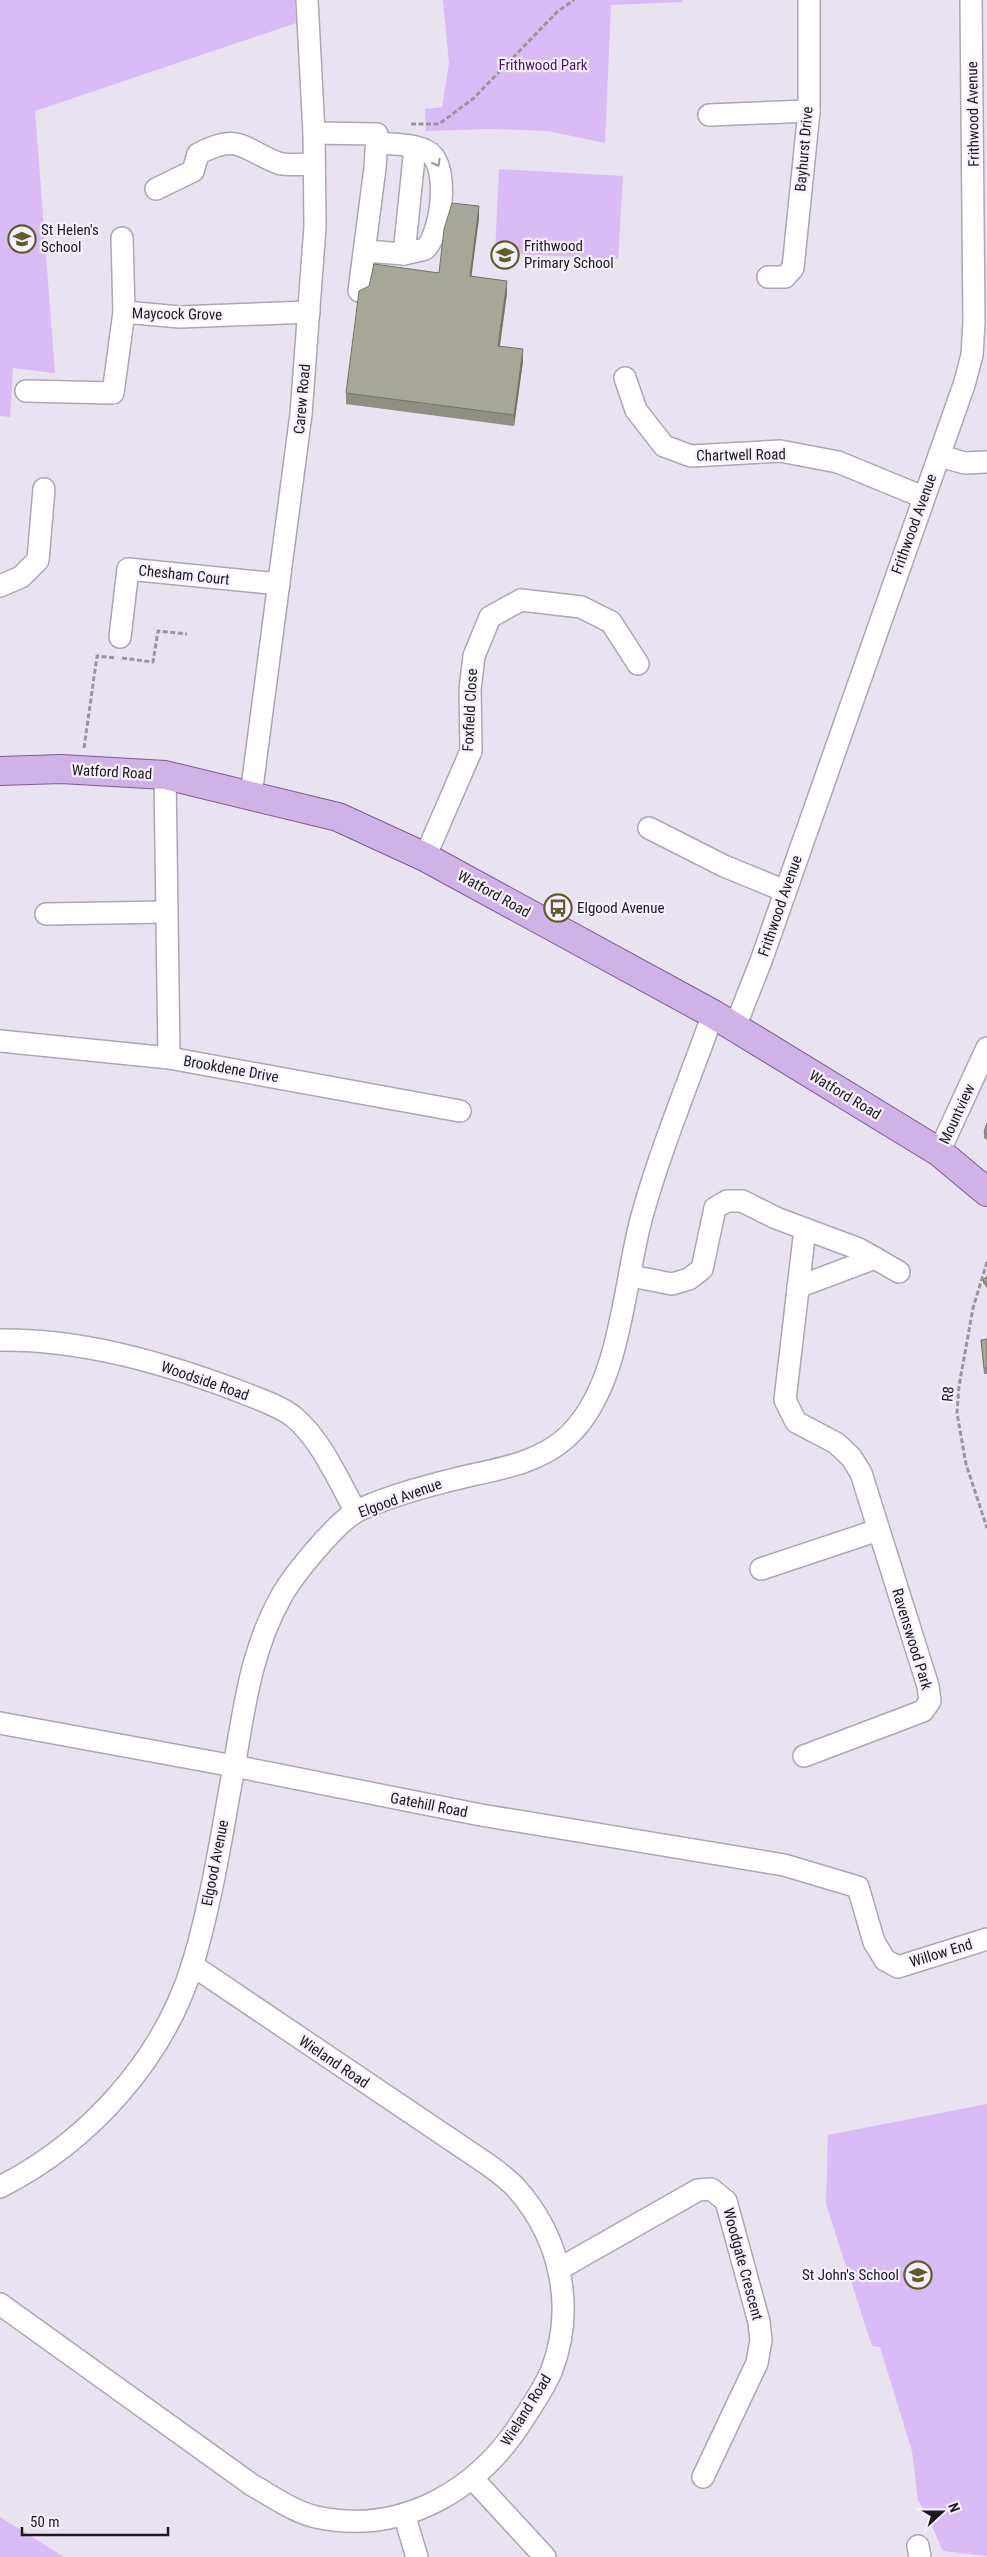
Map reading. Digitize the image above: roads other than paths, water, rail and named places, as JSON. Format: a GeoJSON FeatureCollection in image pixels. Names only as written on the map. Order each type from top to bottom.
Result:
{"type":"FeatureCollection","features":[{"type":"Feature","properties":{"kind":"main road","name":"Watford Road"},"geometry":{"type":"LineString","coordinates":[[0,771],[81,770],[165,774],[338,817],[425,857],[724,1021],[939,1152],[987,1192]]}},
{"type":"Feature","properties":{"kind":"street","name":"Carew Road"},"geometry":{"type":"LineString","coordinates":[[251,795],[302,414],[315,227],[314,134],[306,0]]}},
{"type":"Feature","properties":{"kind":"street","name":"Bayhurst Drive"},"geometry":{"type":"LineString","coordinates":[[768,277],[785,277],[792,268],[809,110],[809,0]]}},
{"type":"Feature","properties":{"kind":"street","name":"Frithwood Avenue"},"geometry":{"type":"LineString","coordinates":[[724,1021],[785,891],[923,497],[980,356],[980,206],[971,0]]}},
{"type":"Feature","properties":{"kind":"street"},"geometry":{"type":"LineString","coordinates":[[709,115],[809,110]]}},
{"type":"Feature","properties":{"kind":"street"},"geometry":{"type":"LineString","coordinates":[[314,134],[377,138],[430,153],[438,162],[442,183],[435,235],[424,250],[404,254],[365,251]]}},
{"type":"Feature","properties":{"kind":"street"},"geometry":{"type":"LineString","coordinates":[[359,291],[377,138]]}},
{"type":"Feature","properties":{"kind":"street"},"geometry":{"type":"LineString","coordinates":[[156,189],[193,171],[198,154],[216,144],[242,144],[280,164],[313,164]]}},
{"type":"Feature","properties":{"kind":"street"},"geometry":{"type":"LineString","coordinates":[[404,254],[415,148]]}},
{"type":"Feature","properties":{"kind":"street"},"geometry":{"type":"LineString","coordinates":[[122,238],[124,312]]}},
{"type":"Feature","properties":{"kind":"street","name":"Maycock Grove"},"geometry":{"type":"LineString","coordinates":[[26,391],[113,393],[124,312],[180,317],[309,312]]}},
{"type":"Feature","properties":{"kind":"street","name":"Chartwell Road"},"geometry":{"type":"LineString","coordinates":[[625,378],[636,410],[664,446],[691,456],[780,451],[838,462],[923,497]]}},
{"type":"Feature","properties":{"kind":"street"},"geometry":{"type":"LineString","coordinates":[[939,456],[965,463],[987,462]]}},
{"type":"Feature","properties":{"kind":"street"},"geometry":{"type":"LineString","coordinates":[[0,586],[21,577],[38,560],[44,489]]}},
{"type":"Feature","properties":{"kind":"street","name":"Chesham Court"},"geometry":{"type":"LineString","coordinates":[[120,637],[128,569],[279,584]]}},
{"type":"Feature","properties":{"kind":"street","name":"Foxfield Close"},"geometry":{"type":"LineString","coordinates":[[425,857],[471,751],[470,689],[474,656],[490,617],[521,600],[581,607],[611,622],[638,664]]}},
{"type":"Feature","properties":{"kind":"street"},"geometry":{"type":"LineString","coordinates":[[165,774],[169,1058]]}},
{"type":"Feature","properties":{"kind":"street"},"geometry":{"type":"LineString","coordinates":[[649,828],[724,866],[785,891]]}},
{"type":"Feature","properties":{"kind":"street"},"geometry":{"type":"LineString","coordinates":[[46,914],[167,912]]}},
{"type":"Feature","properties":{"kind":"street","name":"Elgood Avenue"},"geometry":{"type":"LineString","coordinates":[[0,2187],[58,2151],[82,2132],[119,2094],[163,2031],[192,1965],[202,1927],[234,1766],[244,1704],[259,1642],[281,1596],[310,1556],[356,1512],[433,1484],[508,1468],[549,1451],[570,1435],[586,1413],[606,1374],[631,1276],[641,1218],[675,1118],[724,1021]]}},
{"type":"Feature","properties":{"kind":"street","name":"Brookdene Drive"},"geometry":{"type":"LineString","coordinates":[[0,1041],[169,1058],[460,1111]]}},
{"type":"Feature","properties":{"kind":"street","name":"Mountview"},"geometry":{"type":"LineString","coordinates":[[939,1152],[987,1048]]}},
{"type":"Feature","properties":{"kind":"street"},"geometry":{"type":"LineString","coordinates":[[631,1276],[672,1284],[689,1279],[702,1269],[715,1208],[727,1201],[742,1201],[805,1230],[859,1249],[899,1272]]}},
{"type":"Feature","properties":{"kind":"street","name":"Ravenswood Park"},"geometry":{"type":"LineString","coordinates":[[804,1756],[923,1711],[930,1701],[928,1686],[861,1473],[851,1457],[836,1443],[796,1422],[785,1400],[805,1230]]}},
{"type":"Feature","properties":{"kind":"street"},"geometry":{"type":"LineString","coordinates":[[798,1288],[875,1258]]}},
{"type":"Feature","properties":{"kind":"street","name":"Woodside Road"},"geometry":{"type":"LineString","coordinates":[[0,1340],[19,1340],[84,1347],[177,1368],[277,1406],[293,1417],[317,1443],[356,1512]]}},
{"type":"Feature","properties":{"kind":"street"},"geometry":{"type":"LineString","coordinates":[[761,1569],[878,1530]]}},
{"type":"Feature","properties":{"kind":"street","name":"Gatehill Road"},"geometry":{"type":"LineString","coordinates":[[0,1723],[234,1766],[481,1815],[784,1865],[858,1888]]}},
{"type":"Feature","properties":{"kind":"street","name":"Willow End"},"geometry":{"type":"LineString","coordinates":[[858,1888],[874,1942],[885,1960],[898,1967],[987,1939]]}},
{"type":"Feature","properties":{"kind":"street","name":"Wieland Road"},"geometry":{"type":"LineString","coordinates":[[0,2304],[252,2486],[293,2508],[315,2516],[336,2520],[378,2519],[404,2514],[435,2503],[473,2479],[505,2446],[541,2391],[551,2372],[562,2330],[563,2308],[559,2269],[549,2238],[539,2220],[514,2186],[490,2166],[192,1965]]}},
{"type":"Feature","properties":{"kind":"street","name":"Woodgate Crescent"},"geometry":{"type":"LineString","coordinates":[[559,2269],[698,2190],[711,2189],[726,2200],[761,2340],[757,2362],[703,2477]]}},
{"type":"Feature","properties":{"kind":"street"},"geometry":{"type":"LineString","coordinates":[[473,2479],[545,2557]]}},
{"type":"Feature","properties":{"kind":"street"},"geometry":{"type":"LineString","coordinates":[[404,2514],[417,2557]]}},
{"type":"Feature","properties":{"kind":"place","name":"St Helen's School"},"geometry":{"type":"Point","coordinates":[22,239]}},
{"type":"Feature","properties":{"kind":"place","name":"Frithwood Primary School"},"geometry":{"type":"Point","coordinates":[505,255]}},
{"type":"Feature","properties":{"kind":"place","name":"Elgood Avenue"},"geometry":{"type":"Point","coordinates":[558,908]}},
{"type":"Feature","properties":{"kind":"place","name":"St John's School"},"geometry":{"type":"Point","coordinates":[918,2275]}},
{"type":"Feature","properties":{"kind":"park label","name":"Frithwood Park"},"geometry":{"type":"Point","coordinates":[543,65]}}]}
